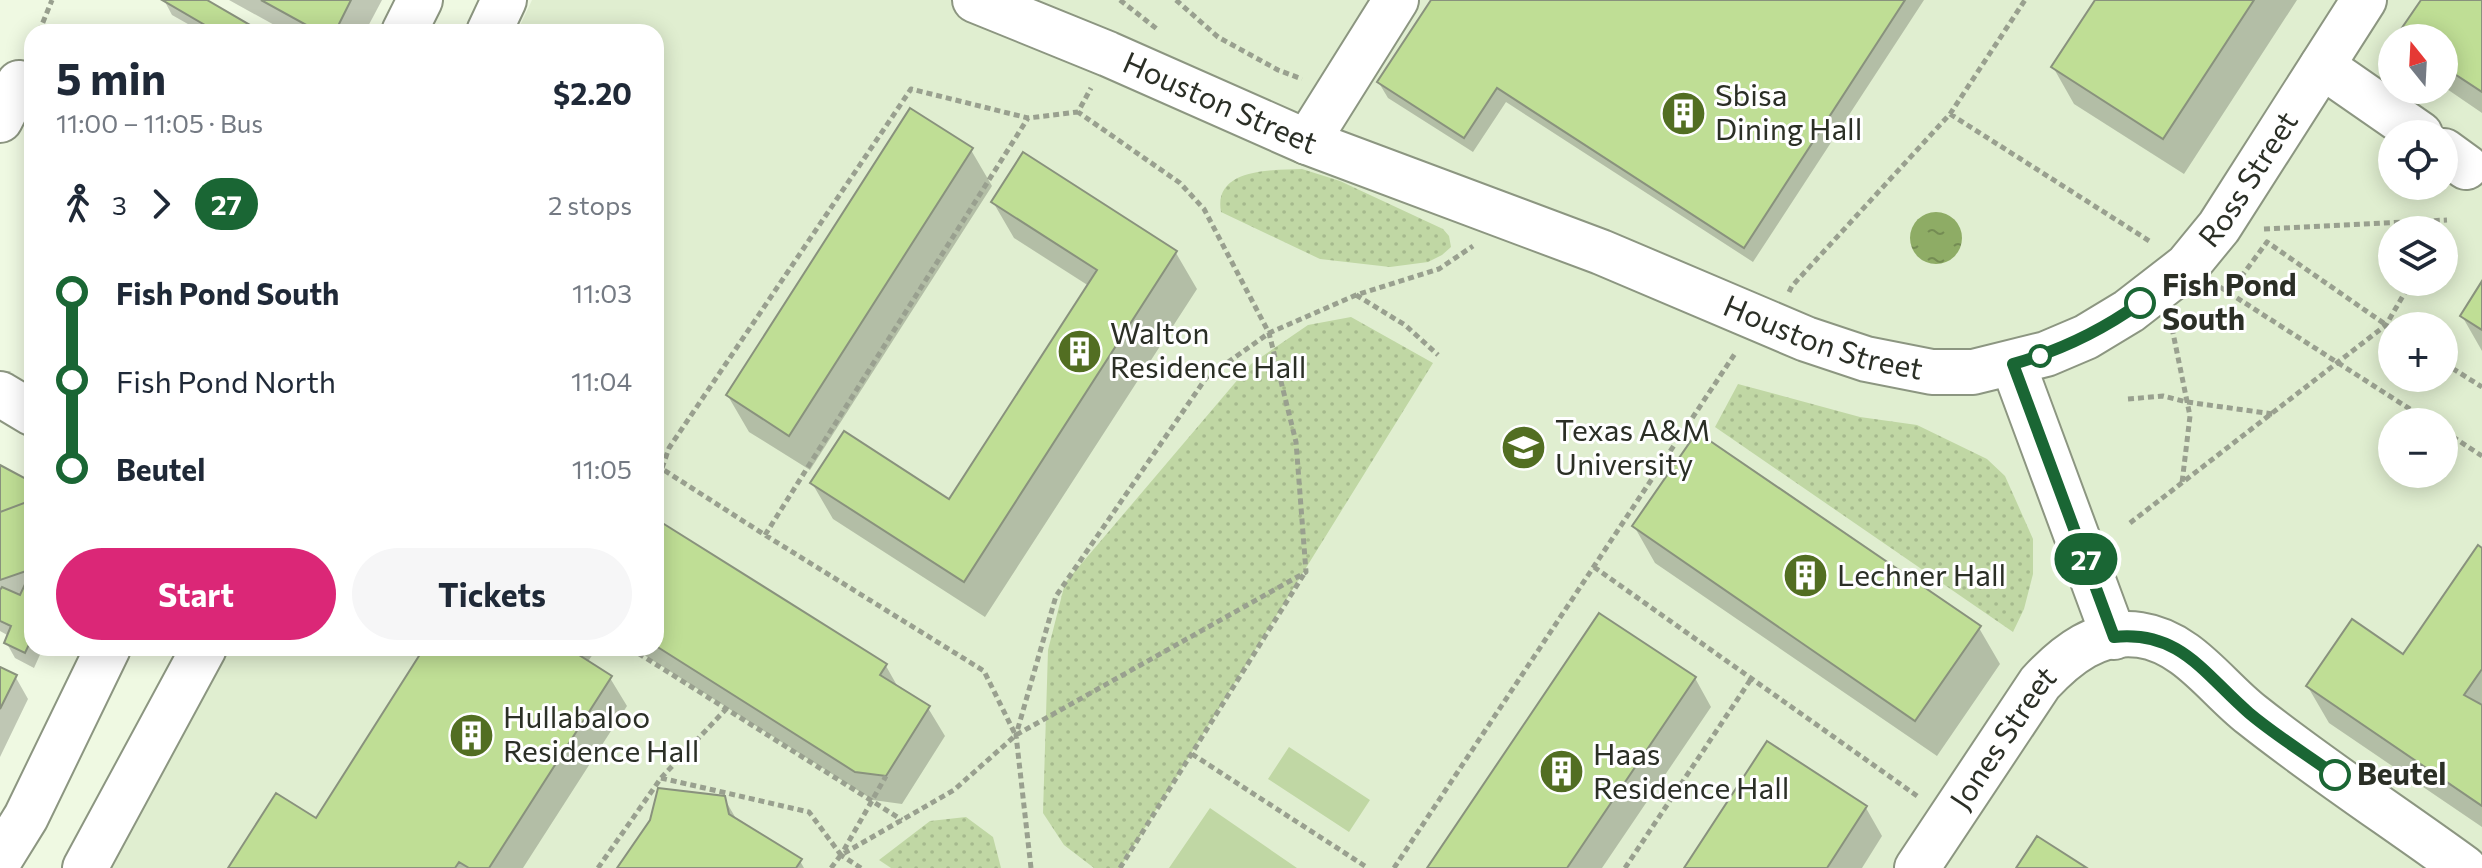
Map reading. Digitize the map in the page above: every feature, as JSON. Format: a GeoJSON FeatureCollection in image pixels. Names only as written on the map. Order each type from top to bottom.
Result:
{"type":"FeatureCollection","features":[{"type":"Feature","properties":{"kind":"street"},"geometry":{"type":"LineString","coordinates":[[408,24],[420,0]]}},
{"type":"Feature","properties":{"kind":"street"},"geometry":{"type":"LineString","coordinates":[[493,24],[504,0]]}},
{"type":"Feature","properties":{"kind":"street","name":"Houston Street"},"geometry":{"type":"LineString","coordinates":[[975,0],[1108,54],[1307,142],[1543,229],[1806,339],[1866,359],[1932,372],[1973,372],[2013,364]]}},
{"type":"Feature","properties":{"kind":"street"},"geometry":{"type":"LineString","coordinates":[[1307,142],[1396,0]]}},
{"type":"Feature","properties":{"kind":"street","name":"Ross Street"},"geometry":{"type":"LineString","coordinates":[[2013,364],[2086,337],[2129,311],[2187,266],[2219,227],[2364,0]]}},
{"type":"Feature","properties":{"kind":"street"},"geometry":{"type":"LineString","coordinates":[[2322,66],[2400,120]]}},
{"type":"Feature","properties":{"kind":"street"},"geometry":{"type":"LineString","coordinates":[[2013,364],[2114,637],[2137,635],[2177,648],[2250,714],[2464,868]]}},
{"type":"Feature","properties":{"kind":"street"},"geometry":{"type":"LineString","coordinates":[[0,394],[24,408]]}},
{"type":"Feature","properties":{"kind":"street","name":"Jones Street"},"geometry":{"type":"LineString","coordinates":[[1917,868],[2040,683],[2074,650],[2093,641],[2114,637]]}},
{"type":"Feature","properties":{"kind":"street"},"geometry":{"type":"LineString","coordinates":[[0,859],[26,817],[104,656]]}},
{"type":"Feature","properties":{"kind":"street"},"geometry":{"type":"LineString","coordinates":[[85,868],[200,656]]}},
{"type":"Feature","properties":{"kind":"path"},"geometry":{"type":"LineString","coordinates":[[42,24],[52,0]]}},
{"type":"Feature","properties":{"kind":"path"},"geometry":{"type":"LineString","coordinates":[[1120,0],[1126,7],[1129,0]]}},
{"type":"Feature","properties":{"kind":"path"},"geometry":{"type":"LineString","coordinates":[[1176,0],[1218,37],[1278,70],[1307,81]]}},
{"type":"Feature","properties":{"kind":"path"},"geometry":{"type":"LineString","coordinates":[[1788,295],[1792,286],[1950,114],[2025,0]]}},
{"type":"Feature","properties":{"kind":"path"},"geometry":{"type":"LineString","coordinates":[[1078,112],[1096,80]]}},
{"type":"Feature","properties":{"kind":"path"},"geometry":{"type":"LineString","coordinates":[[664,457],[911,89],[1028,118],[1078,112],[1180,183],[1204,209],[1269,333],[1296,442],[1306,572],[1120,868]]}},
{"type":"Feature","properties":{"kind":"path"},"geometry":{"type":"LineString","coordinates":[[1950,114],[2408,408]]}},
{"type":"Feature","properties":{"kind":"path"},"geometry":{"type":"LineString","coordinates":[[765,535],[1028,118]]}},
{"type":"Feature","properties":{"kind":"path"},"geometry":{"type":"LineString","coordinates":[[2219,227],[2247,229],[2378,223]]}},
{"type":"Feature","properties":{"kind":"path"},"geometry":{"type":"LineString","coordinates":[[2229,293],[2267,242],[2378,319]]}},
{"type":"Feature","properties":{"kind":"path"},"geometry":{"type":"LineString","coordinates":[[1016,735],[1056,596],[1206,378],[1269,333],[1356,295],[1439,269],[1477,243]]}},
{"type":"Feature","properties":{"kind":"path"},"geometry":{"type":"LineString","coordinates":[[1356,295],[1405,325],[1438,355]]}},
{"type":"Feature","properties":{"kind":"path"},"geometry":{"type":"LineString","coordinates":[[2172,328],[2190,416],[2182,484]]}},
{"type":"Feature","properties":{"kind":"path"},"geometry":{"type":"LineString","coordinates":[[2130,523],[2378,335]]}},
{"type":"Feature","properties":{"kind":"path"},"geometry":{"type":"LineString","coordinates":[[1394,868],[1737,351],[1750,351]]}},
{"type":"Feature","properties":{"kind":"path"},"geometry":{"type":"LineString","coordinates":[[2458,372],[2482,387]]}},
{"type":"Feature","properties":{"kind":"path"},"geometry":{"type":"LineString","coordinates":[[2128,399],[2163,396],[2273,414]]}},
{"type":"Feature","properties":{"kind":"path"},"geometry":{"type":"LineString","coordinates":[[2458,440],[2482,456]]}},
{"type":"Feature","properties":{"kind":"path"},"geometry":{"type":"LineString","coordinates":[[664,469],[984,671],[1016,735],[1031,868]]}},
{"type":"Feature","properties":{"kind":"path"},"geometry":{"type":"LineString","coordinates":[[1594,567],[1951,819]]}},
{"type":"Feature","properties":{"kind":"path"},"geometry":{"type":"LineString","coordinates":[[841,855],[954,790],[1016,735],[1306,572]]}},
{"type":"Feature","properties":{"kind":"path"},"geometry":{"type":"LineString","coordinates":[[643,656],[902,820]]}},
{"type":"Feature","properties":{"kind":"path"},"geometry":{"type":"LineString","coordinates":[[1625,868],[1751,679]]}},
{"type":"Feature","properties":{"kind":"path"},"geometry":{"type":"LineString","coordinates":[[598,868],[661,778],[727,708]]}},
{"type":"Feature","properties":{"kind":"path"},"geometry":{"type":"LineString","coordinates":[[1192,754],[1368,868]]}},
{"type":"Feature","properties":{"kind":"path"},"geometry":{"type":"LineString","coordinates":[[831,868],[886,776]]}},
{"type":"Feature","properties":{"kind":"path"},"geometry":{"type":"LineString","coordinates":[[661,778],[809,812],[841,855],[861,868]]}},
{"type":"Feature","properties":{"kind":"shaded area","name":"Texas A&M University"},"geometry":{"type":"Polygon","coordinates":[[[532,0],[2482,0],[2482,868],[110,868],[226,656],[664,656],[664,24],[521,24],[532,0]]]}},
{"type":"Feature","properties":{"kind":"shaded area"},"geometry":{"type":"Polygon","coordinates":[[[1302,169],[1340,181],[1443,229],[1449,236],[1451,247],[1428,262],[1390,267],[1320,259],[1221,212],[1221,198],[1226,187],[1235,179],[1261,171],[1302,169]]]}},
{"type":"Feature","properties":{"kind":"shaded area"},"geometry":{"type":"Polygon","coordinates":[[[1351,317],[1433,363],[1120,868],[1094,868],[1064,845],[1043,813],[1048,650],[1065,583],[1251,364],[1308,325],[1351,317]]]}},
{"type":"Feature","properties":{"kind":"shaded area"},"geometry":{"type":"Polygon","coordinates":[[[1738,384],[1860,417],[1917,425],[1987,459],[2005,476],[2033,539],[2033,574],[2024,609],[2013,632],[1715,427],[1738,384]]]}},
{"type":"Feature","properties":{"kind":"shaded area"},"geometry":{"type":"Polygon","coordinates":[[[1289,747],[1370,800],[1349,832],[1268,779],[1289,747]]]}},
{"type":"Feature","properties":{"kind":"shaded area"},"geometry":{"type":"Polygon","coordinates":[[[1210,808],[1297,868],[1169,868],[1210,808]]]}},
{"type":"Feature","properties":{"kind":"shaded area"},"geometry":{"type":"Polygon","coordinates":[[[966,817],[993,837],[1001,868],[891,868],[879,860],[930,821],[966,817]]]}},
{"type":"Feature","properties":{"kind":"water"},"geometry":{"type":"Polygon","coordinates":[[[1936,212],[1955,219],[1962,238],[1955,257],[1936,264],[1917,257],[1910,238],[1917,219],[1936,212]]]}},
{"type":"Feature","properties":{"kind":"building"},"geometry":{"type":"Polygon","coordinates":[[[162,0],[207,0],[248,24],[203,24],[162,0]]]}},
{"type":"Feature","properties":{"kind":"building"},"geometry":{"type":"Polygon","coordinates":[[[261,0],[351,0],[339,24],[304,24],[261,0]]]}},
{"type":"Feature","properties":{"kind":"building","name":"Sbisa Dining Hall"},"geometry":{"type":"Polygon","coordinates":[[[1431,0],[1905,0],[1744,248],[1497,88],[1464,138],[1377,82],[1431,0]]]}},
{"type":"Feature","properties":{"kind":"building"},"geometry":{"type":"Polygon","coordinates":[[[2095,0],[2254,0],[2163,139],[2051,67],[2095,0]]]}},
{"type":"Feature","properties":{"kind":"building"},"geometry":{"type":"Polygon","coordinates":[[[2421,0],[2482,0],[2482,92],[2458,76],[2458,24],[2405,24],[2421,0]]]}},
{"type":"Feature","properties":{"kind":"building"},"geometry":{"type":"Polygon","coordinates":[[[910,108],[973,148],[789,436],[726,395],[910,108]]]}},
{"type":"Feature","properties":{"kind":"building","name":"Walton Residence Hall"},"geometry":{"type":"Polygon","coordinates":[[[1023,152],[1177,251],[964,582],[810,483],[844,431],[949,499],[1097,270],[991,202],[1023,152]]]}},
{"type":"Feature","properties":{"kind":"building"},"geometry":{"type":"Polygon","coordinates":[[[2482,281],[2482,330],[2460,316],[2482,281]]]}},
{"type":"Feature","properties":{"kind":"building","name":"Lechner Hall"},"geometry":{"type":"Polygon","coordinates":[[[1697,432],[1981,626],[1915,721],[1632,526],[1697,432]]]}},
{"type":"Feature","properties":{"kind":"building"},"geometry":{"type":"Polygon","coordinates":[[[0,465],[24,478],[24,503],[0,512],[0,465]]]}},
{"type":"Feature","properties":{"kind":"building"},"geometry":{"type":"Polygon","coordinates":[[[24,503],[24,572],[0,580],[0,512],[24,503]]]}},
{"type":"Feature","properties":{"kind":"building","name":"Hullabaloo Residence Hall"},"geometry":{"type":"Polygon","coordinates":[[[664,524],[887,664],[880,675],[930,706],[886,776],[855,772],[664,651],[664,524]]]}},
{"type":"Feature","properties":{"kind":"building"},"geometry":{"type":"Polygon","coordinates":[[[2478,545],[2482,548],[2482,669],[2464,695],[2482,705],[2482,806],[2306,686],[2352,619],[2403,654],[2478,545]]]}},
{"type":"Feature","properties":{"kind":"building"},"geometry":{"type":"Polygon","coordinates":[[[24,586],[24,653],[4,643],[11,626],[0,621],[2,587],[20,595],[24,586]]]}},
{"type":"Feature","properties":{"kind":"building","name":"Haas Residence Hall"},"geometry":{"type":"Polygon","coordinates":[[[1599,613],[1696,677],[1567,868],[1427,868],[1599,613]]]}},
{"type":"Feature","properties":{"kind":"building","name":"Hullabaloo Residence Hall"},"geometry":{"type":"Polygon","coordinates":[[[419,656],[581,656],[612,676],[489,868],[469,868],[459,862],[455,868],[228,868],[276,793],[316,818],[419,656]]]}},
{"type":"Feature","properties":{"kind":"building"},"geometry":{"type":"Polygon","coordinates":[[[0,667],[17,675],[0,709],[0,667]]]}},
{"type":"Feature","properties":{"kind":"building"},"geometry":{"type":"Polygon","coordinates":[[[1767,741],[1867,806],[1827,868],[1684,868],[1767,741]]]}},
{"type":"Feature","properties":{"kind":"building","name":"Hullabaloo Residence Hall"},"geometry":{"type":"Polygon","coordinates":[[[658,788],[725,796],[729,814],[802,859],[796,868],[617,868],[650,820],[658,788]]]}},
{"type":"Feature","properties":{"kind":"building"},"geometry":{"type":"Polygon","coordinates":[[[2037,836],[2087,868],[2016,868],[2037,836]]]}},
{"type":"Feature","properties":{"kind":"bus line","name":"27"},"geometry":{"type":"LineString","coordinates":[[2140,303],[2086,337],[2013,364],[2114,637],[2137,635],[2177,648],[2250,714],[2335,775]]}},
{"type":"Feature","properties":{"kind":"place","name":"Sbisa Dining Hall"},"geometry":{"type":"Point","coordinates":[1684,113]}},
{"type":"Feature","properties":{"kind":"place","name":"Fish Pond South"},"geometry":{"type":"Point","coordinates":[2140,303]}},
{"type":"Feature","properties":{"kind":"place","name":"Walton Residence Hall"},"geometry":{"type":"Point","coordinates":[1079,351]}},
{"type":"Feature","properties":{"kind":"place","name":"Texas A&M University"},"geometry":{"type":"Point","coordinates":[1524,448]}},
{"type":"Feature","properties":{"kind":"place","name":"Lechner Hall"},"geometry":{"type":"Point","coordinates":[1806,576]}},
{"type":"Feature","properties":{"kind":"place","name":"Hullabaloo Residence Hall"},"geometry":{"type":"Point","coordinates":[472,735]}},
{"type":"Feature","properties":{"kind":"place","name":"Haas Residence Hall"},"geometry":{"type":"Point","coordinates":[1562,772]}},
{"type":"Feature","properties":{"kind":"place","name":"Beutel"},"geometry":{"type":"Point","coordinates":[2335,775]}}]}
